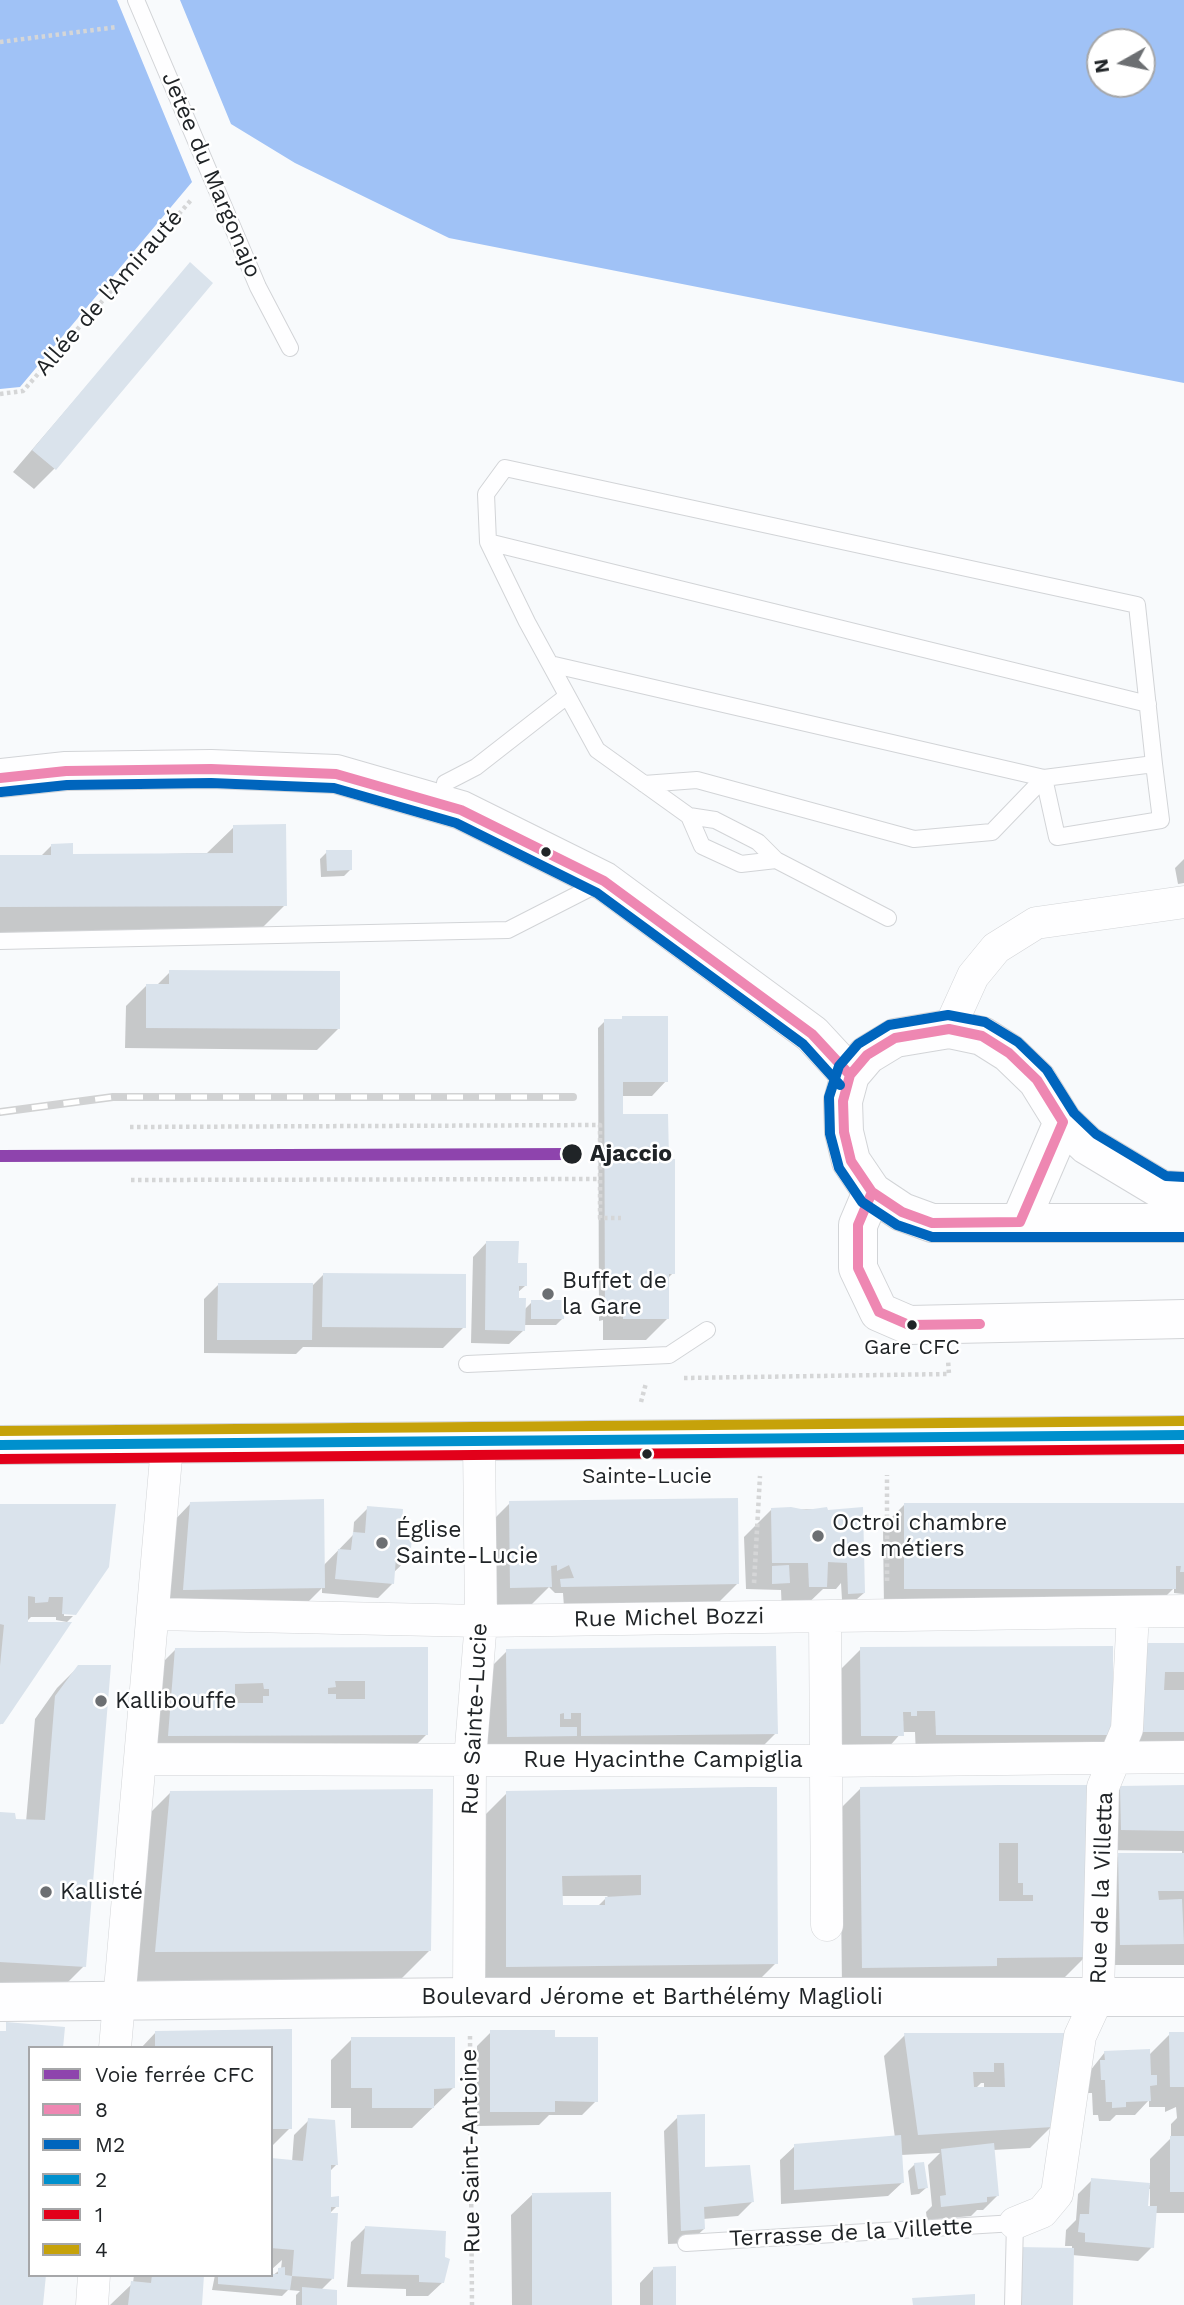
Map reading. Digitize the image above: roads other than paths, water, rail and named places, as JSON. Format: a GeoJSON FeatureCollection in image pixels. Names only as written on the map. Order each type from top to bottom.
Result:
{"type":"FeatureCollection","features":[{"type":"Feature","properties":{"kind":"main road"},"geometry":{"type":"LineString","coordinates":[[0,778],[66,771],[211,769],[336,774],[444,794],[461,810],[552,852],[604,881],[812,1034],[850,1075]]}},
{"type":"Feature","properties":{"kind":"main road"},"geometry":{"type":"LineString","coordinates":[[1184,1191],[1161,1190],[1104,1157],[1063,1122],[1037,1080],[1009,1052],[982,1036],[949,1029],[895,1038],[867,1055],[850,1075],[843,1101],[844,1132],[851,1161],[872,1192],[902,1212],[932,1223],[1184,1223]]}},
{"type":"Feature","properties":{"kind":"main road"},"geometry":{"type":"LineString","coordinates":[[1020,1222],[1063,1122]]}},
{"type":"Feature","properties":{"kind":"main road"},"geometry":{"type":"LineString","coordinates":[[872,1192],[858,1225],[858,1268],[879,1312],[909,1325],[1184,1319]]}},
{"type":"Feature","properties":{"kind":"main road"},"geometry":{"type":"LineString","coordinates":[[0,1445],[167,1446],[1184,1435]]}},
{"type":"Feature","properties":{"kind":"main road","name":"Boulevard Jérome et Barthélémy Maglioli"},"geometry":{"type":"LineString","coordinates":[[0,2002],[469,1997],[1184,1997]]}},
{"type":"Feature","properties":{"kind":"street"},"geometry":{"type":"LineString","coordinates":[[949,1029],[973,976],[996,948],[1036,923],[1184,902]]}},
{"type":"Feature","properties":{"kind":"street","name":"Rue Sainte-Lucie"},"geometry":{"type":"LineString","coordinates":[[469,1997],[470,1760],[481,1621],[480,1442]]}},
{"type":"Feature","properties":{"kind":"street"},"geometry":{"type":"LineString","coordinates":[[115,2046],[167,1446]]}},
{"type":"Feature","properties":{"kind":"street","name":"Rue Michel Bozzi"},"geometry":{"type":"LineString","coordinates":[[154,1614],[481,1621],[752,1615],[825,1618],[1184,1611]]}},
{"type":"Feature","properties":{"kind":"street","name":"Rue de la Villetta"},"geometry":{"type":"LineString","coordinates":[[1015,2223],[1042,2212],[1057,2194],[1080,2036],[1098,1997],[1103,1787],[1126,1729],[1129,1713],[1133,1612]]}},
{"type":"Feature","properties":{"kind":"street"},"geometry":{"type":"LineString","coordinates":[[825,1618],[827,1925]]}},
{"type":"Feature","properties":{"kind":"street","name":"Rue Hyacinthe Campiglia"},"geometry":{"type":"LineString","coordinates":[[142,1759],[825,1761],[1113,1760],[1184,1757]]}},
{"type":"Feature","properties":{"kind":"street"},"geometry":{"type":"LineString","coordinates":[[92,2305],[94,2277]]}},
{"type":"Feature","properties":{"kind":"lane","name":"Jetée du Margonajo"},"geometry":{"type":"LineString","coordinates":[[136,0],[258,287],[290,348]]}},
{"type":"Feature","properties":{"kind":"lane"},"geometry":{"type":"LineString","coordinates":[[888,918],[776,860],[758,842],[715,820],[689,816],[597,750],[488,542],[486,494],[505,468],[1138,604],[1161,820],[1057,837],[1044,778]]}},
{"type":"Feature","properties":{"kind":"lane"},"geometry":{"type":"LineString","coordinates":[[488,542],[1148,704]]}},
{"type":"Feature","properties":{"kind":"lane"},"geometry":{"type":"LineString","coordinates":[[550,664],[1044,778],[1154,764]]}},
{"type":"Feature","properties":{"kind":"lane"},"geometry":{"type":"LineString","coordinates":[[444,794],[567,696]]}},
{"type":"Feature","properties":{"kind":"lane"},"geometry":{"type":"LineString","coordinates":[[644,784],[697,780],[914,839],[992,832],[1044,778]]}},
{"type":"Feature","properties":{"kind":"lane"},"geometry":{"type":"LineString","coordinates":[[689,816],[702,846],[741,864],[776,860]]}},
{"type":"Feature","properties":{"kind":"lane"},"geometry":{"type":"LineString","coordinates":[[0,941],[508,930],[604,881]]}},
{"type":"Feature","properties":{"kind":"lane"},"geometry":{"type":"LineString","coordinates":[[467,1364],[669,1355],[707,1330]]}},
{"type":"Feature","properties":{"kind":"lane"},"geometry":{"type":"LineString","coordinates":[[1013,2305],[1015,2223]]}},
{"type":"Feature","properties":{"kind":"lane","name":"Terrasse de la Villette"},"geometry":{"type":"LineString","coordinates":[[687,2243],[1015,2223]]}},
{"type":"Feature","properties":{"kind":"water"},"geometry":{"type":"Polygon","coordinates":[[[0,0],[117,0],[192,182],[20,387],[0,389],[0,0]]]}},
{"type":"Feature","properties":{"kind":"water"},"geometry":{"type":"Polygon","coordinates":[[[180,0],[1184,0],[1184,383],[449,238],[295,163],[231,124],[180,0]]]}},
{"type":"Feature","properties":{"kind":"railway"},"geometry":{"type":"LineString","coordinates":[[0,1112],[113,1097],[573,1097]]}},
{"type":"Feature","properties":{"kind":"rail line","name":"CFC"},"geometry":{"type":"LineString","coordinates":[[0,1156],[572,1154]]}},
{"type":"Feature","properties":{"kind":"place","name":"Ajaccio"},"geometry":{"type":"Point","coordinates":[572,1154]}},
{"type":"Feature","properties":{"kind":"place","name":"Buffet de la Gare"},"geometry":{"type":"Point","coordinates":[548,1294]}},
{"type":"Feature","properties":{"kind":"place","name":"Gare CFC"},"geometry":{"type":"Point","coordinates":[912,1325]}},
{"type":"Feature","properties":{"kind":"place","name":"Sainte-Lucie"},"geometry":{"type":"Point","coordinates":[647,1454]}},
{"type":"Feature","properties":{"kind":"place","name":"Octroi chambre des métiers"},"geometry":{"type":"Point","coordinates":[818,1536]}},
{"type":"Feature","properties":{"kind":"place","name":"Église Sainte-Lucie"},"geometry":{"type":"Point","coordinates":[382,1543]}},
{"type":"Feature","properties":{"kind":"place","name":"Kallibouffe"},"geometry":{"type":"Point","coordinates":[101,1701]}},
{"type":"Feature","properties":{"kind":"place","name":"Kallisté"},"geometry":{"type":"Point","coordinates":[46,1892]}}]}
